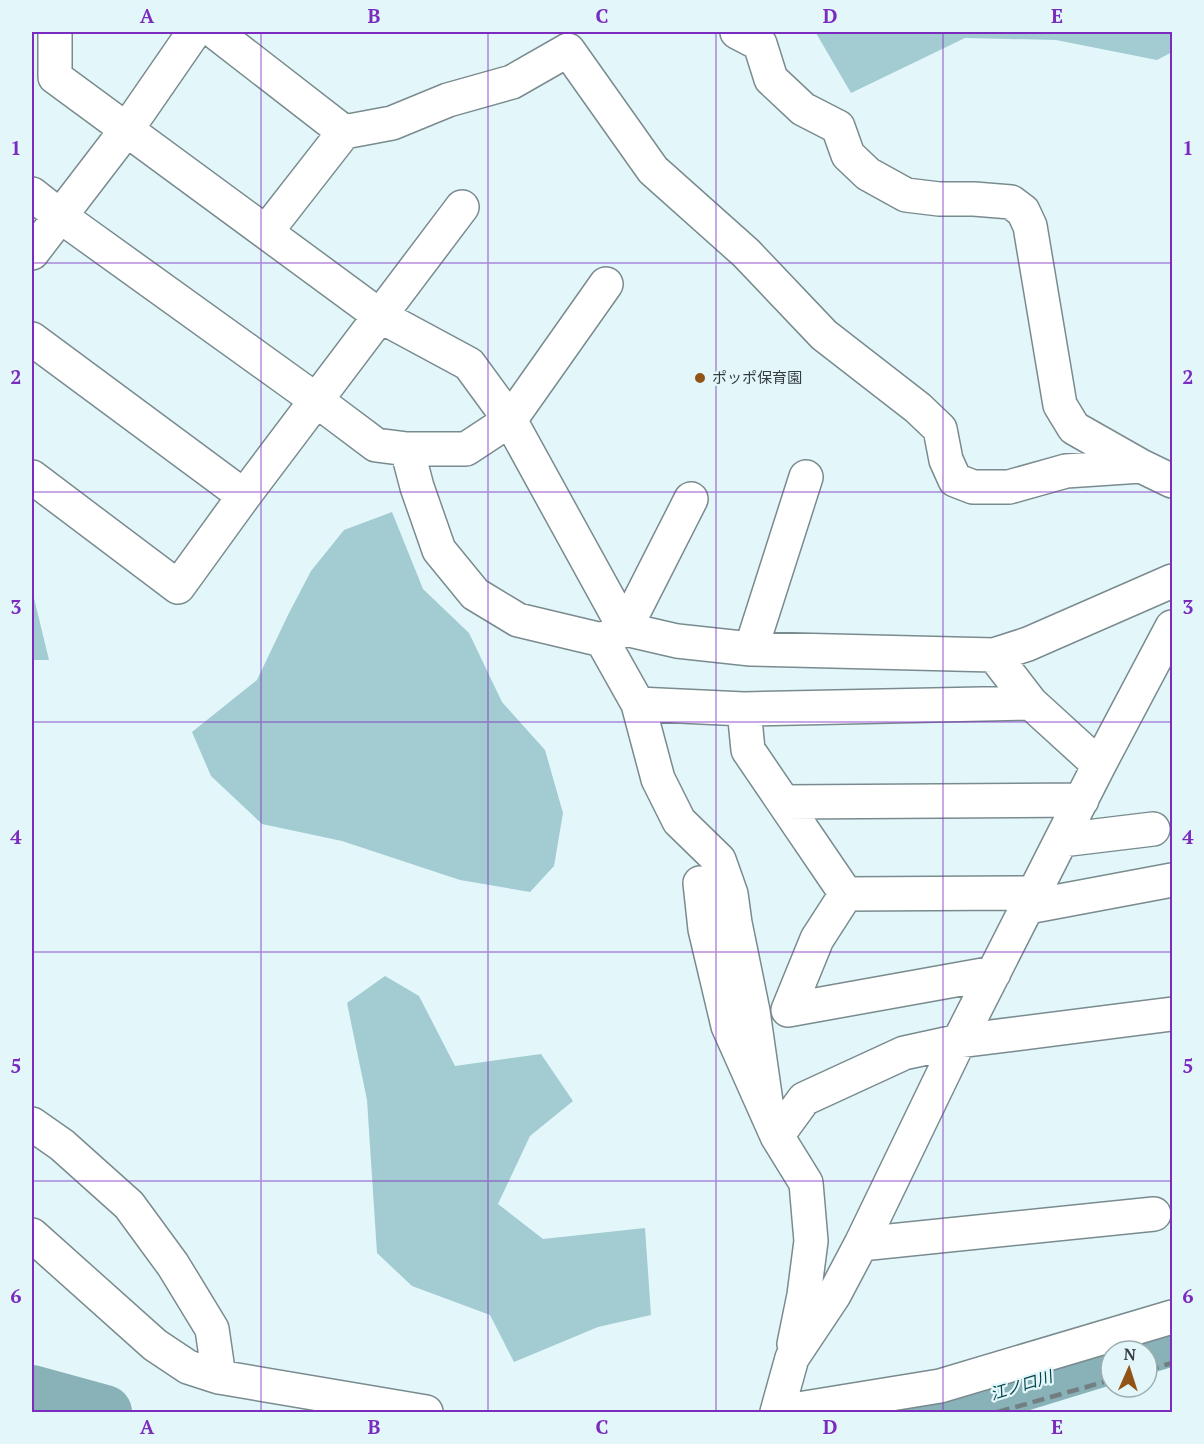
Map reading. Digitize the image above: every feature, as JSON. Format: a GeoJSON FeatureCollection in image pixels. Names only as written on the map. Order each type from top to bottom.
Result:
{"type":"FeatureCollection","features":[{"type":"Feature","properties":{"kind":"street"},"geometry":{"type":"LineString","coordinates":[[55,32],[56,77],[380,316],[469,364],[510,420],[614,635],[638,704],[658,779],[679,821],[719,860],[731,894],[772,1126]]}},
{"type":"Feature","properties":{"kind":"street"},"geometry":{"type":"LineString","coordinates":[[32,253],[127,129],[194,32]]}},
{"type":"Feature","properties":{"kind":"street"},"geometry":{"type":"LineString","coordinates":[[215,32],[344,132]]}},
{"type":"Feature","properties":{"kind":"street"},"geometry":{"type":"LineString","coordinates":[[756,36],[771,79],[803,109],[838,128],[849,155],[868,174],[906,195],[1011,202],[1023,211],[1030,226],[1060,405],[1074,428],[1173,482]]}},
{"type":"Feature","properties":{"kind":"street"},"geometry":{"type":"LineString","coordinates":[[266,232],[344,132],[392,123],[448,100],[512,82],[574,41],[653,170],[746,253],[824,335],[918,408],[940,429],[946,460],[955,480],[973,487],[1009,487],[1066,471],[1141,466]]}},
{"type":"Feature","properties":{"kind":"street"},"geometry":{"type":"LineString","coordinates":[[32,194],[376,445],[407,449],[466,449],[510,420],[606,284]]}},
{"type":"Feature","properties":{"kind":"street"},"geometry":{"type":"LineString","coordinates":[[32,477],[177,587],[462,207]]}},
{"type":"Feature","properties":{"kind":"street"},"geometry":{"type":"LineString","coordinates":[[32,339],[244,496]]}},
{"type":"Feature","properties":{"kind":"street"},"geometry":{"type":"LineString","coordinates":[[407,449],[417,487],[439,550],[475,594],[518,620],[614,635],[751,649],[994,655],[1028,644],[1173,581]]}},
{"type":"Feature","properties":{"kind":"street"},"geometry":{"type":"LineString","coordinates":[[751,649],[806,477]]}},
{"type":"Feature","properties":{"kind":"street"},"geometry":{"type":"LineString","coordinates":[[614,635],[691,499]]}},
{"type":"Feature","properties":{"kind":"street"},"geometry":{"type":"LineString","coordinates":[[792,1358],[834,1295],[861,1244],[959,1041],[1099,765],[1173,627]]}},
{"type":"Feature","properties":{"kind":"street"},"geometry":{"type":"LineString","coordinates":[[994,655],[1031,704],[1099,765]]}},
{"type":"Feature","properties":{"kind":"street"},"geometry":{"type":"LineString","coordinates":[[638,704],[744,709],[1031,704]]}},
{"type":"Feature","properties":{"kind":"street"},"geometry":{"type":"LineString","coordinates":[[744,709],[748,750],[846,894]]}},
{"type":"Feature","properties":{"kind":"street"},"geometry":{"type":"LineString","coordinates":[[784,802],[1082,800]]}},
{"type":"Feature","properties":{"kind":"street"},"geometry":{"type":"LineString","coordinates":[[1062,840],[1154,829]]}},
{"type":"Feature","properties":{"kind":"street"},"geometry":{"type":"LineString","coordinates":[[846,894],[1032,900],[1173,880]]}},
{"type":"Feature","properties":{"kind":"street"},"geometry":{"type":"LineString","coordinates":[[700,883],[705,928],[728,1026],[772,1126],[806,1183],[812,1241],[792,1358],[778,1413],[940,1386],[1173,1317]]}},
{"type":"Feature","properties":{"kind":"street"},"geometry":{"type":"LineString","coordinates":[[846,894],[817,939],[788,1010],[994,973]]}},
{"type":"Feature","properties":{"kind":"street"},"geometry":{"type":"LineString","coordinates":[[772,1126],[804,1099],[904,1053],[959,1041],[1173,1014]]}},
{"type":"Feature","properties":{"kind":"street"},"geometry":{"type":"LineString","coordinates":[[32,1124],[62,1145],[129,1205],[173,1265],[212,1329],[219,1377]]}},
{"type":"Feature","properties":{"kind":"street"},"geometry":{"type":"LineString","coordinates":[[861,1244],[1154,1214]]}},
{"type":"Feature","properties":{"kind":"street"},"geometry":{"type":"LineString","coordinates":[[32,1235],[155,1345],[188,1367],[219,1377],[426,1413]]}},
{"type":"Feature","properties":{"kind":"shaded area"},"geometry":{"type":"Polygon","coordinates":[[[817,32],[1172,32],[1172,52],[1157,60],[1056,40],[965,38],[851,93],[817,32]]]}},
{"type":"Feature","properties":{"kind":"shaded area"},"geometry":{"type":"Polygon","coordinates":[[[392,512],[423,589],[469,633],[502,702],[545,750],[563,813],[554,866],[530,892],[460,880],[342,841],[262,824],[211,776],[192,732],[257,680],[311,571],[344,530],[392,512]]]}},
{"type":"Feature","properties":{"kind":"shaded area"},"geometry":{"type":"Polygon","coordinates":[[[32,590],[49,660],[32,660],[32,590]]]}},
{"type":"Feature","properties":{"kind":"shaded area"},"geometry":{"type":"Polygon","coordinates":[[[385,976],[419,996],[455,1066],[541,1054],[573,1101],[530,1136],[498,1204],[543,1239],[645,1228],[651,1315],[598,1327],[514,1362],[490,1315],[412,1286],[377,1253],[367,1100],[347,1003],[385,976]]]}},
{"type":"Feature","properties":{"kind":"waterway","name":"江ノ口川"},"geometry":{"type":"LineString","coordinates":[[1159,1343],[1172,1339]]}},
{"type":"Feature","properties":{"kind":"waterway","name":"江ノ口川"},"geometry":{"type":"LineString","coordinates":[[931,1412],[1099,1361]]}},
{"type":"Feature","properties":{"kind":"waterway","name":"江ノ口川"},"geometry":{"type":"LineString","coordinates":[[32,1392],[105,1412]]}},
{"type":"Feature","properties":{"kind":"railway"},"geometry":{"type":"LineString","coordinates":[[1159,1367],[1172,1363]]}},
{"type":"Feature","properties":{"kind":"railway"},"geometry":{"type":"LineString","coordinates":[[998,1412],[1099,1383]]}},
{"type":"Feature","properties":{"kind":"place","name":"ポッポ保育園"},"geometry":{"type":"Point","coordinates":[700,378]}}]}
